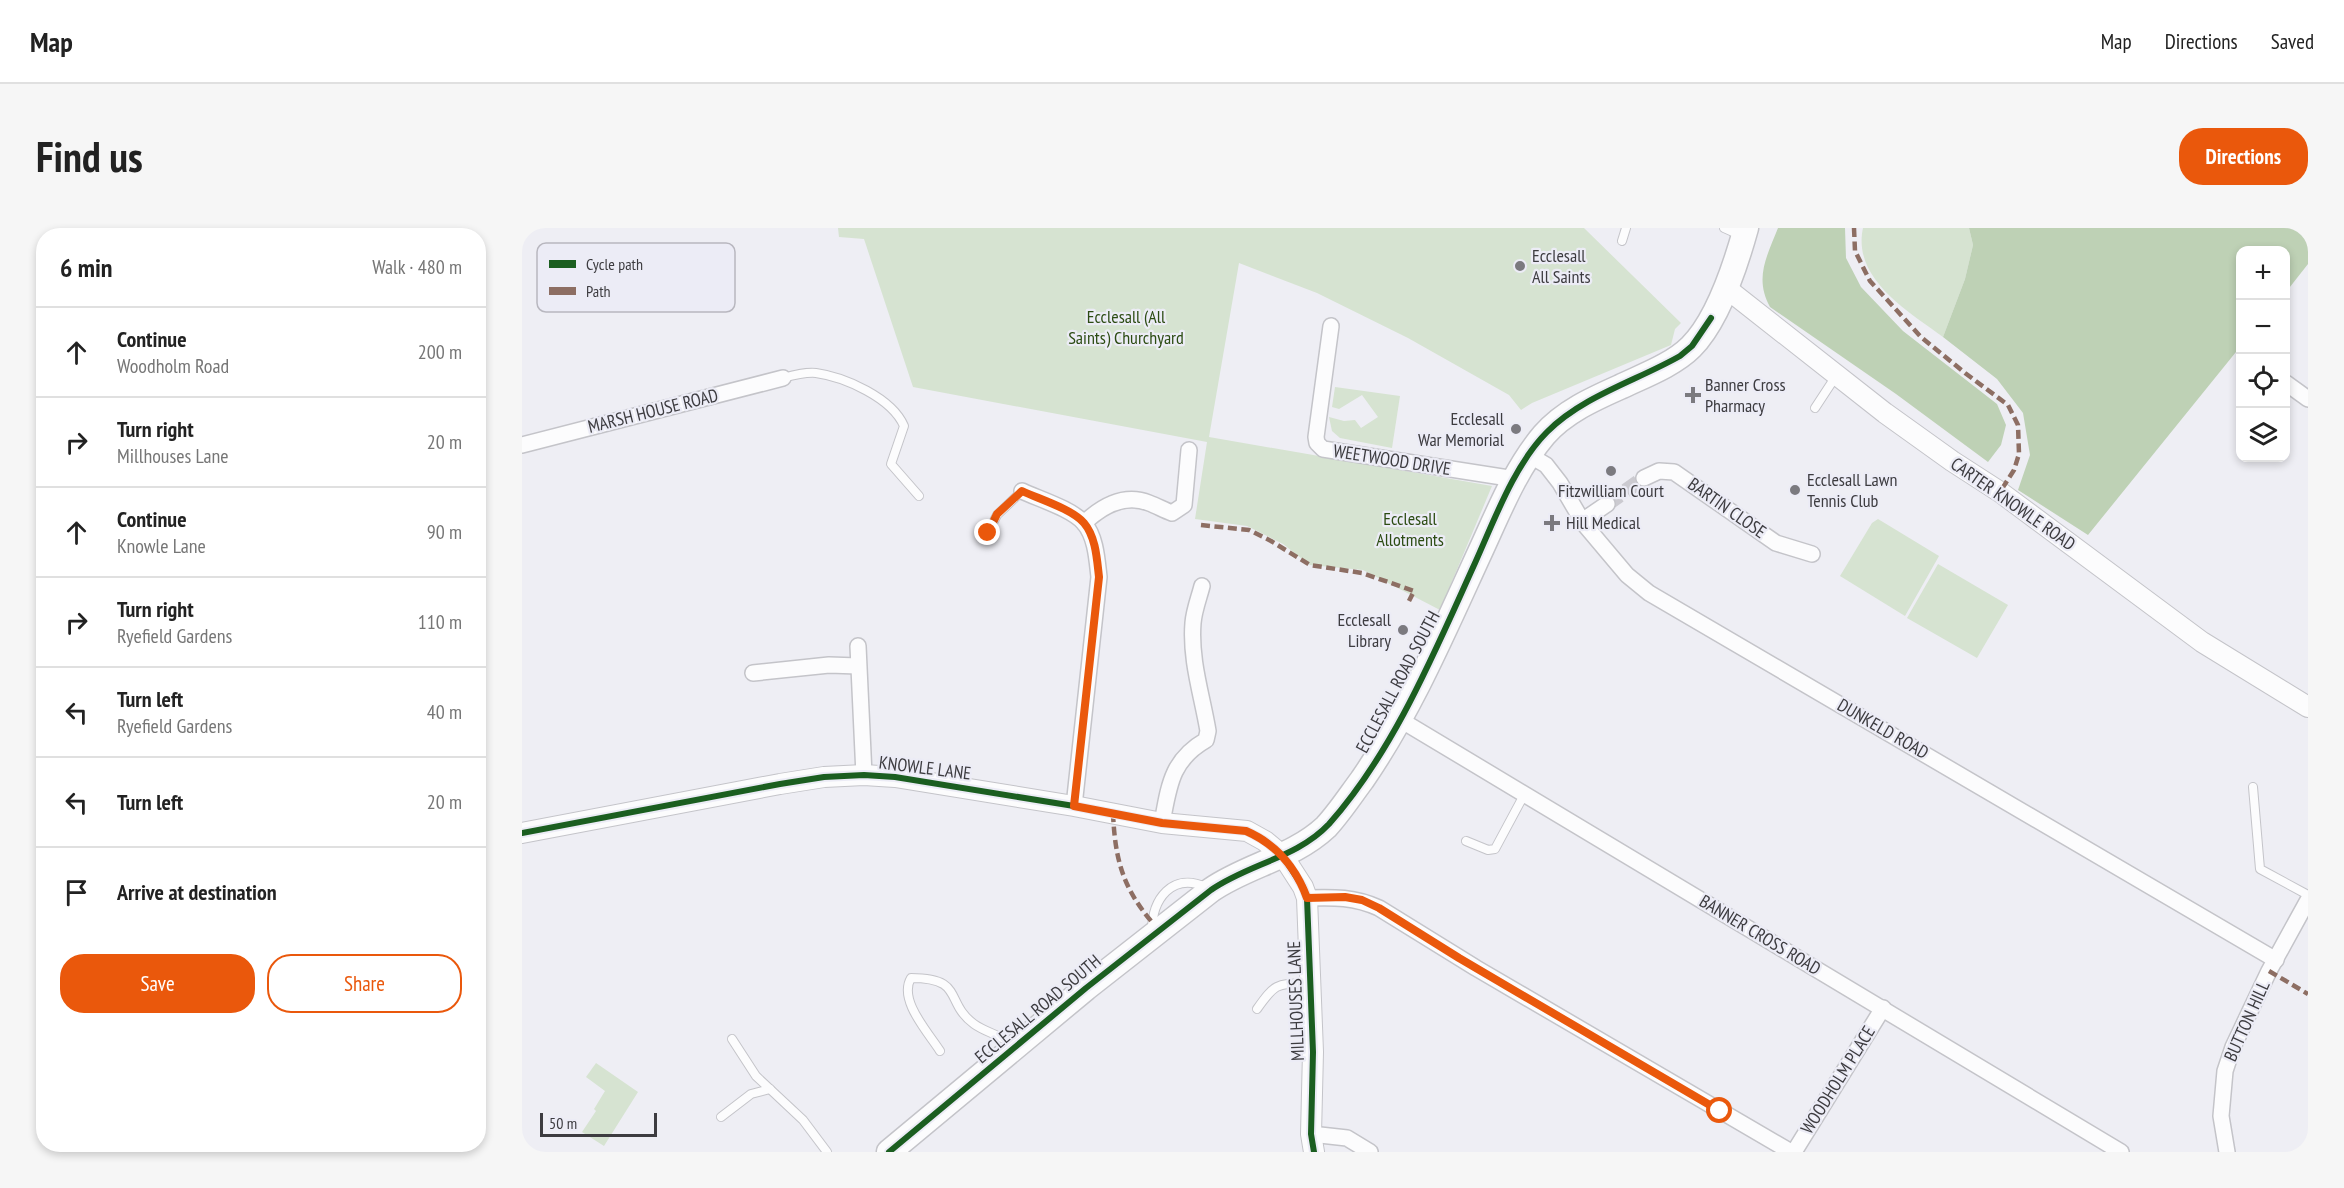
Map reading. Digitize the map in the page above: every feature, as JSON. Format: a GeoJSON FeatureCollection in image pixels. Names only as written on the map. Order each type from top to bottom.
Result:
{"type":"FeatureCollection","features":[{"type":"Feature","properties":{"kind":"main road","name":"ECCLESALL ROAD SOUTH"},"geometry":{"type":"LineString","coordinates":[[889,1152],[1152,935],[1211,890],[1234,876],[1283,856],[1307,842],[1328,825],[1378,757],[1400,719],[1515,479],[1529,455],[1545,434],[1566,415],[1662,366],[1692,346],[1711,318],[1726,288],[1738,231]]}},
{"type":"Feature","properties":{"kind":"street","name":"CARTER KNOWLE ROAD"},"geometry":{"type":"LineString","coordinates":[[1726,288],[1836,376],[1952,461],[2015,502],[2202,642],[2308,707]]}},
{"type":"Feature","properties":{"kind":"street","name":"WEETWOOD DRIVE"},"geometry":{"type":"LineString","coordinates":[[1331,326],[1316,437],[1317,443],[1323,449],[1515,479]]}},
{"type":"Feature","properties":{"kind":"street","name":"MARSH HOUSE ROAD"},"geometry":{"type":"LineString","coordinates":[[522,445],[783,378]]}},
{"type":"Feature","properties":{"kind":"street"},"geometry":{"type":"LineString","coordinates":[[2290,386],[2308,399]]}},
{"type":"Feature","properties":{"kind":"street"},"geometry":{"type":"LineString","coordinates":[[1084,523],[1115,501],[1148,502],[1172,513],[1184,505],[1189,450]]}},
{"type":"Feature","properties":{"kind":"street","name":"DUNKELD ROAD"},"geometry":{"type":"LineString","coordinates":[[1529,455],[1546,465],[1560,483],[1582,521],[1609,555],[1627,575],[1649,593],[2276,960]]}},
{"type":"Feature","properties":{"kind":"street","name":"BARTIN CLOSE"},"geometry":{"type":"LineString","coordinates":[[1644,478],[1659,471],[1674,472],[1776,543],[1812,554]]}},
{"type":"Feature","properties":{"kind":"street"},"geometry":{"type":"LineString","coordinates":[[1022,491],[1066,510],[1084,523],[1095,545],[1099,577],[1074,806]]}},
{"type":"Feature","properties":{"kind":"street"},"geometry":{"type":"LineString","coordinates":[[1582,521],[1607,504]]}},
{"type":"Feature","properties":{"kind":"street"},"geometry":{"type":"LineString","coordinates":[[1162,823],[1170,784],[1180,759],[1192,748],[1206,740],[1208,730],[1195,669],[1194,646],[1193,622],[1202,586]]}},
{"type":"Feature","properties":{"kind":"street"},"geometry":{"type":"LineString","coordinates":[[858,646],[864,775]]}},
{"type":"Feature","properties":{"kind":"street"},"geometry":{"type":"LineString","coordinates":[[753,673],[830,665],[858,666]]}},
{"type":"Feature","properties":{"kind":"street","name":"BANNER CROSS ROAD"},"geometry":{"type":"LineString","coordinates":[[1400,719],[2121,1152]]}},
{"type":"Feature","properties":{"kind":"street","name":"KNOWLE LANE"},"geometry":{"type":"LineString","coordinates":[[522,833],[780,784],[824,777],[864,775],[926,781],[1162,823],[1246,831],[1264,840],[1283,856]]}},
{"type":"Feature","properties":{"kind":"street","name":"MILLHOUSES LANE"},"geometry":{"type":"LineString","coordinates":[[1283,856],[1303,887],[1307,898],[1311,983],[1312,1143]]}},
{"type":"Feature","properties":{"kind":"street"},"geometry":{"type":"LineString","coordinates":[[1307,898],[1345,897],[1362,900],[1379,908],[1476,968],[1792,1152]]}},
{"type":"Feature","properties":{"kind":"street","name":"BUTTON HILL"},"geometry":{"type":"LineString","coordinates":[[2227,1152],[2222,1116],[2225,1071],[2233,1047],[2308,900]]}},
{"type":"Feature","properties":{"kind":"street","name":"WOODHOLM PLACE"},"geometry":{"type":"LineString","coordinates":[[1792,1152],[1882,1008]]}},
{"type":"Feature","properties":{"kind":"street"},"geometry":{"type":"LineString","coordinates":[[1312,1143],[1347,1138],[1370,1152]]}},
{"type":"Feature","properties":{"kind":"lane"},"geometry":{"type":"LineString","coordinates":[[1622,241],[1626,228]]}},
{"type":"Feature","properties":{"kind":"lane"},"geometry":{"type":"LineString","coordinates":[[783,378],[816,373],[856,385],[900,416],[904,426],[891,464],[920,496]]}},
{"type":"Feature","properties":{"kind":"lane"},"geometry":{"type":"LineString","coordinates":[[1815,408],[1836,376]]}},
{"type":"Feature","properties":{"kind":"lane"},"geometry":{"type":"LineString","coordinates":[[988,533],[997,514],[1022,491]]}},
{"type":"Feature","properties":{"kind":"lane"},"geometry":{"type":"LineString","coordinates":[[2253,787],[2260,869],[2308,895]]}},
{"type":"Feature","properties":{"kind":"lane"},"geometry":{"type":"LineString","coordinates":[[1466,841],[1488,850],[1495,849],[1524,795]]}},
{"type":"Feature","properties":{"kind":"lane"},"geometry":{"type":"LineString","coordinates":[[940,1051],[908,996],[907,985],[911,978],[931,979],[947,985],[962,1011],[974,1024],[1016,1047]]}},
{"type":"Feature","properties":{"kind":"lane"},"geometry":{"type":"LineString","coordinates":[[1257,1009],[1276,986],[1285,983],[1311,983]]}},
{"type":"Feature","properties":{"kind":"lane"},"geometry":{"type":"LineString","coordinates":[[732,1039],[756,1076],[803,1120],[825,1151]]}},
{"type":"Feature","properties":{"kind":"lane"},"geometry":{"type":"LineString","coordinates":[[721,1118],[752,1094],[770,1089]]}},
{"type":"Feature","properties":{"kind":"green space","name":"Ecclesall (All Saints) Churchyard"},"geometry":{"type":"Polygon","coordinates":[[[838,228],[1584,228],[1681,323],[1675,329],[1671,345],[1532,403],[1521,410],[1509,395],[1408,338],[1317,293],[1239,263],[1209,437],[1492,486],[1440,610],[1363,570],[1310,565],[1283,544],[1247,526],[1195,519],[1207,442],[913,387],[864,239],[839,237],[838,228]]]}},
{"type":"Feature","properties":{"kind":"green space"},"geometry":{"type":"Polygon","coordinates":[[[1778,228],[1845,228],[1846,258],[1861,287],[1903,331],[1997,404],[2006,425],[2001,445],[1988,462],[1896,394],[1770,307],[1763,286],[1764,267],[1778,228]]]}},
{"type":"Feature","properties":{"kind":"green space"},"geometry":{"type":"Polygon","coordinates":[[[1863,228],[1969,228],[1973,245],[1965,279],[1943,337],[1899,305],[1874,278],[1866,263],[1862,246],[1863,228]]]}},
{"type":"Feature","properties":{"kind":"green space"},"geometry":{"type":"Polygon","coordinates":[[[1969,228],[2308,228],[2308,264],[2290,287],[2290,246],[2236,246],[2236,352],[2088,535],[2018,490],[2030,455],[2023,413],[1997,379],[1943,337],[1965,279],[1973,245],[1969,228]]]}},
{"type":"Feature","properties":{"kind":"green space"},"geometry":{"type":"Polygon","coordinates":[[[1335,387],[1400,396],[1392,448],[1340,438],[1332,431],[1329,417],[1344,421],[1355,420],[1361,428],[1378,417],[1362,395],[1339,409],[1332,407],[1335,387]]]}},
{"type":"Feature","properties":{"kind":"green space"},"geometry":{"type":"Polygon","coordinates":[[[1878,519],[1939,556],[1905,616],[1840,576],[1872,523],[1878,519]]]}},
{"type":"Feature","properties":{"kind":"green space"},"geometry":{"type":"Polygon","coordinates":[[[1938,564],[2008,605],[1977,658],[1907,618],[1938,564]]]}},
{"type":"Feature","properties":{"kind":"green space"},"geometry":{"type":"Polygon","coordinates":[[[596,1063],[638,1092],[604,1146],[582,1132],[596,1111],[594,1109],[605,1091],[586,1077],[596,1063]]]}},
{"type":"Feature","properties":{"kind":"tunnel"},"geometry":{"type":"LineString","coordinates":[[1607,504],[1644,478]]}},
{"type":"Feature","properties":{"kind":"marked path"},"geometry":{"type":"LineString","coordinates":[[1854,228],[1855,251],[1870,281],[1921,337],[2008,405],[2018,425],[2019,454],[2014,470],[2000,492]]}},
{"type":"Feature","properties":{"kind":"marked path"},"geometry":{"type":"LineString","coordinates":[[1201,525],[1249,530],[1310,565],[1362,573],[1414,591],[1409,601]]}},
{"type":"Feature","properties":{"kind":"marked path"},"geometry":{"type":"LineString","coordinates":[[1113,813],[1118,858],[1122,871],[1134,897],[1152,922]]}},
{"type":"Feature","properties":{"kind":"marked path"},"geometry":{"type":"LineString","coordinates":[[2269,971],[2308,994]]}},
{"type":"Feature","properties":{"kind":"cycle path"},"geometry":{"type":"LineString","coordinates":[[889,1152],[1086,988],[1211,890],[1225,881],[1302,845],[1329,824],[1374,765],[1393,733],[1428,665],[1506,494],[1524,460],[1535,445],[1561,419],[1577,408],[1680,356],[1692,346],[1711,318]]}},
{"type":"Feature","properties":{"kind":"cycle path"},"geometry":{"type":"LineString","coordinates":[[522,833],[780,784],[824,777],[864,775],[895,777],[1074,806],[1162,823],[1247,831],[1265,841],[1283,856],[1303,887],[1307,898],[1313,1052],[1311,1134],[1314,1152]]}},
{"type":"Feature","properties":{"kind":"place","name":"Ecclesall All Saints"},"geometry":{"type":"Point","coordinates":[1520,266]}},
{"type":"Feature","properties":{"kind":"place","name":"Banner Cross Pharmacy"},"geometry":{"type":"Point","coordinates":[1693,395]}},
{"type":"Feature","properties":{"kind":"place","name":"Ecclesall War Memorial"},"geometry":{"type":"Point","coordinates":[1516,429]}},
{"type":"Feature","properties":{"kind":"place","name":"Fitzwilliam Court"},"geometry":{"type":"Point","coordinates":[1611,471]}},
{"type":"Feature","properties":{"kind":"place","name":"Ecclesall Lawn Tennis Club"},"geometry":{"type":"Point","coordinates":[1795,490]}},
{"type":"Feature","properties":{"kind":"place","name":"Hill Medical"},"geometry":{"type":"Point","coordinates":[1552,523]}},
{"type":"Feature","properties":{"kind":"place","name":"Ecclesall Library"},"geometry":{"type":"Point","coordinates":[1403,630]}},
{"type":"Feature","properties":{"kind":"route"},"geometry":{"type":"LineString","coordinates":[[988,533],[997,514],[1022,491],[1066,510],[1084,523],[1095,545],[1099,577],[1074,806],[1162,823],[1246,831],[1256,835],[1283,856],[1303,887],[1307,898],[1345,897],[1362,900],[1379,908],[1459,958],[1720,1111]]}},
{"type":"Feature","properties":{"kind":"park label","name":"Ecclesall Allotments"},"geometry":{"type":"Point","coordinates":[1410,529]}}]}
